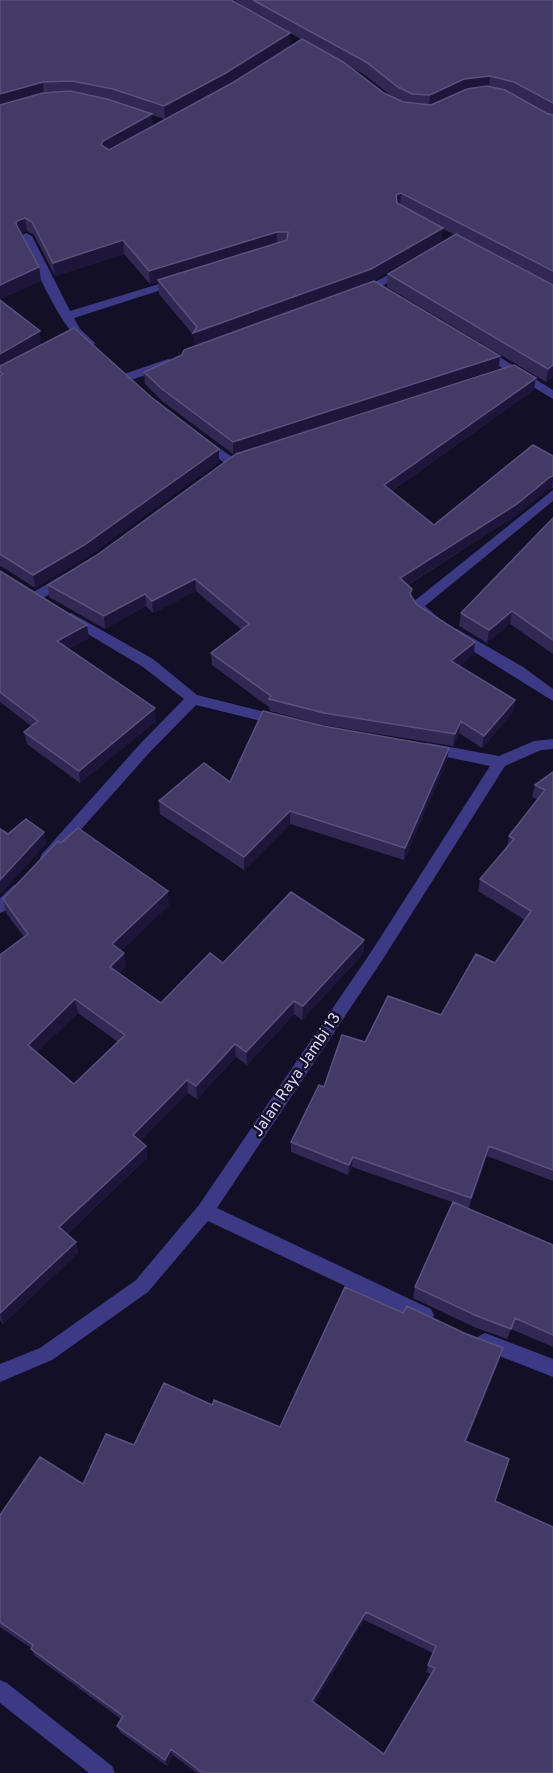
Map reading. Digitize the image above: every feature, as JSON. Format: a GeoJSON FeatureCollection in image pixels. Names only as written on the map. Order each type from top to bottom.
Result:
{"type":"FeatureCollection","features":[{"type":"Feature","properties":{"kind":"street"},"geometry":{"type":"LineString","coordinates":[[26,236],[67,316],[70,334],[101,354]]}},
{"type":"Feature","properties":{"kind":"street"},"geometry":{"type":"LineString","coordinates":[[353,295],[380,290],[415,264]]}},
{"type":"Feature","properties":{"kind":"street"},"geometry":{"type":"LineString","coordinates":[[67,316],[192,277]]}},
{"type":"Feature","properties":{"kind":"street"},"geometry":{"type":"LineString","coordinates":[[474,346],[508,372],[553,395]]}},
{"type":"Feature","properties":{"kind":"street"},"geometry":{"type":"LineString","coordinates":[[127,377],[184,356]]}},
{"type":"Feature","properties":{"kind":"street"},"geometry":{"type":"LineString","coordinates":[[194,434],[231,463]]}},
{"type":"Feature","properties":{"kind":"street"},"geometry":{"type":"LineString","coordinates":[[553,494],[418,604],[422,613],[518,671],[553,696]]}},
{"type":"Feature","properties":{"kind":"street"},"geometry":{"type":"LineString","coordinates":[[82,568],[40,600],[148,663],[193,699],[291,724]]}},
{"type":"Feature","properties":{"kind":"street"},"geometry":{"type":"LineString","coordinates":[[0,907],[34,873],[145,748],[193,699]]}},
{"type":"Feature","properties":{"kind":"street"},"geometry":{"type":"LineString","coordinates":[[411,746],[500,762],[539,746],[553,744]]}},
{"type":"Feature","properties":{"kind":"street","name":"Jalan Raya Jambi 13"},"geometry":{"type":"LineString","coordinates":[[0,1373],[46,1354],[142,1286],[205,1211],[378,954],[500,762]]}},
{"type":"Feature","properties":{"kind":"street"},"geometry":{"type":"LineString","coordinates":[[205,1211],[436,1321]]}},
{"type":"Feature","properties":{"kind":"street"},"geometry":{"type":"LineString","coordinates":[[468,1336],[553,1368]]}},
{"type":"Feature","properties":{"kind":"street"},"geometry":{"type":"LineString","coordinates":[[0,1690],[105,1773]]}},
{"type":"Feature","properties":{"kind":"building"},"geometry":{"type":"Polygon","coordinates":[[[0,0],[231,0],[290,33],[224,74],[164,106],[113,89],[72,81],[43,82],[0,94],[0,0]]]}},
{"type":"Feature","properties":{"kind":"building"},"geometry":{"type":"Polygon","coordinates":[[[253,0],[553,0],[553,103],[514,82],[490,76],[464,79],[430,95],[412,94],[398,87],[366,62],[253,0]]]}},
{"type":"Feature","properties":{"kind":"building"},"geometry":{"type":"Polygon","coordinates":[[[302,39],[343,62],[384,93],[403,102],[431,105],[467,89],[487,86],[505,90],[553,115],[553,271],[401,193],[396,195],[397,203],[443,228],[371,269],[193,333],[197,327],[158,280],[287,240],[288,232],[277,232],[149,271],[123,240],[53,263],[32,222],[25,218],[17,221],[16,224],[39,267],[0,285],[0,105],[43,93],[70,91],[107,99],[152,114],[103,141],[101,145],[109,150],[234,82],[302,39]]]}},
{"type":"Feature","properties":{"kind":"building"},"geometry":{"type":"Polygon","coordinates":[[[456,234],[553,285],[553,365],[548,369],[388,274],[456,234]]]}},
{"type":"Feature","properties":{"kind":"building"},"geometry":{"type":"Polygon","coordinates":[[[374,281],[500,356],[233,442],[162,389],[144,372],[182,355],[184,350],[374,281]]]}},
{"type":"Feature","properties":{"kind":"building"},"geometry":{"type":"Polygon","coordinates":[[[0,300],[40,331],[0,354],[0,300]]]}},
{"type":"Feature","properties":{"kind":"building"},"geometry":{"type":"Polygon","coordinates":[[[74,328],[151,397],[219,449],[84,545],[33,575],[0,554],[0,376],[3,374],[0,372],[0,366],[74,328]]]}},
{"type":"Feature","properties":{"kind":"building"},"geometry":{"type":"Polygon","coordinates":[[[514,365],[536,378],[384,485],[434,525],[533,445],[553,456],[553,476],[517,504],[400,578],[412,589],[410,594],[417,605],[475,642],[451,661],[515,700],[484,736],[461,721],[455,734],[324,713],[269,699],[271,696],[211,653],[249,624],[195,579],[152,601],[145,594],[104,616],[48,585],[97,555],[236,454],[514,365]]]}},
{"type":"Feature","properties":{"kind":"building"},"geometry":{"type":"Polygon","coordinates":[[[553,518],[553,640],[512,611],[489,630],[461,613],[553,518]]]}},
{"type":"Feature","properties":{"kind":"building"},"geometry":{"type":"Polygon","coordinates":[[[0,571],[87,625],[57,641],[155,708],[79,771],[24,732],[38,721],[0,692],[0,571]]]}},
{"type":"Feature","properties":{"kind":"building"},"geometry":{"type":"Polygon","coordinates":[[[263,711],[323,726],[449,748],[405,848],[290,811],[244,857],[159,801],[204,763],[230,782],[263,711]]]}},
{"type":"Feature","properties":{"kind":"building"},"geometry":{"type":"Polygon","coordinates":[[[553,772],[553,1170],[489,1146],[471,1198],[353,1157],[349,1165],[291,1142],[319,1085],[324,1087],[342,1035],[365,1042],[388,996],[441,1015],[476,954],[495,963],[531,911],[480,879],[514,839],[509,836],[545,790],[535,785],[553,772]]]}},
{"type":"Feature","properties":{"kind":"building"},"geometry":{"type":"Polygon","coordinates":[[[26,819],[44,832],[0,880],[0,829],[8,834],[26,819]]]}},
{"type":"Feature","properties":{"kind":"building"},"geometry":{"type":"Polygon","coordinates":[[[78,828],[168,891],[112,944],[124,953],[110,967],[161,1003],[210,953],[223,963],[291,892],[364,940],[303,1006],[294,1001],[246,1052],[235,1044],[196,1086],[187,1080],[133,1135],[146,1146],[59,1227],[76,1242],[0,1313],[0,955],[28,934],[3,899],[58,841],[61,843],[78,828]],[[75,999],[28,1045],[74,1084],[125,1035],[75,999]]]}},
{"type":"Feature","properties":{"kind":"building"},"geometry":{"type":"Polygon","coordinates":[[[453,1202],[553,1245],[553,1335],[515,1318],[511,1329],[415,1287],[453,1202]]]}},
{"type":"Feature","properties":{"kind":"building"},"geometry":{"type":"Polygon","coordinates":[[[345,1287],[403,1313],[407,1306],[464,1333],[503,1348],[465,1441],[509,1459],[495,1501],[553,1527],[553,1773],[203,1773],[171,1749],[165,1760],[117,1726],[123,1716],[31,1649],[33,1645],[0,1622],[0,1515],[40,1457],[83,1484],[106,1434],[134,1445],[164,1383],[212,1405],[214,1400],[280,1427],[345,1287]],[[366,1612],[312,1701],[384,1754],[435,1668],[428,1665],[436,1646],[366,1612]]]}}]}
